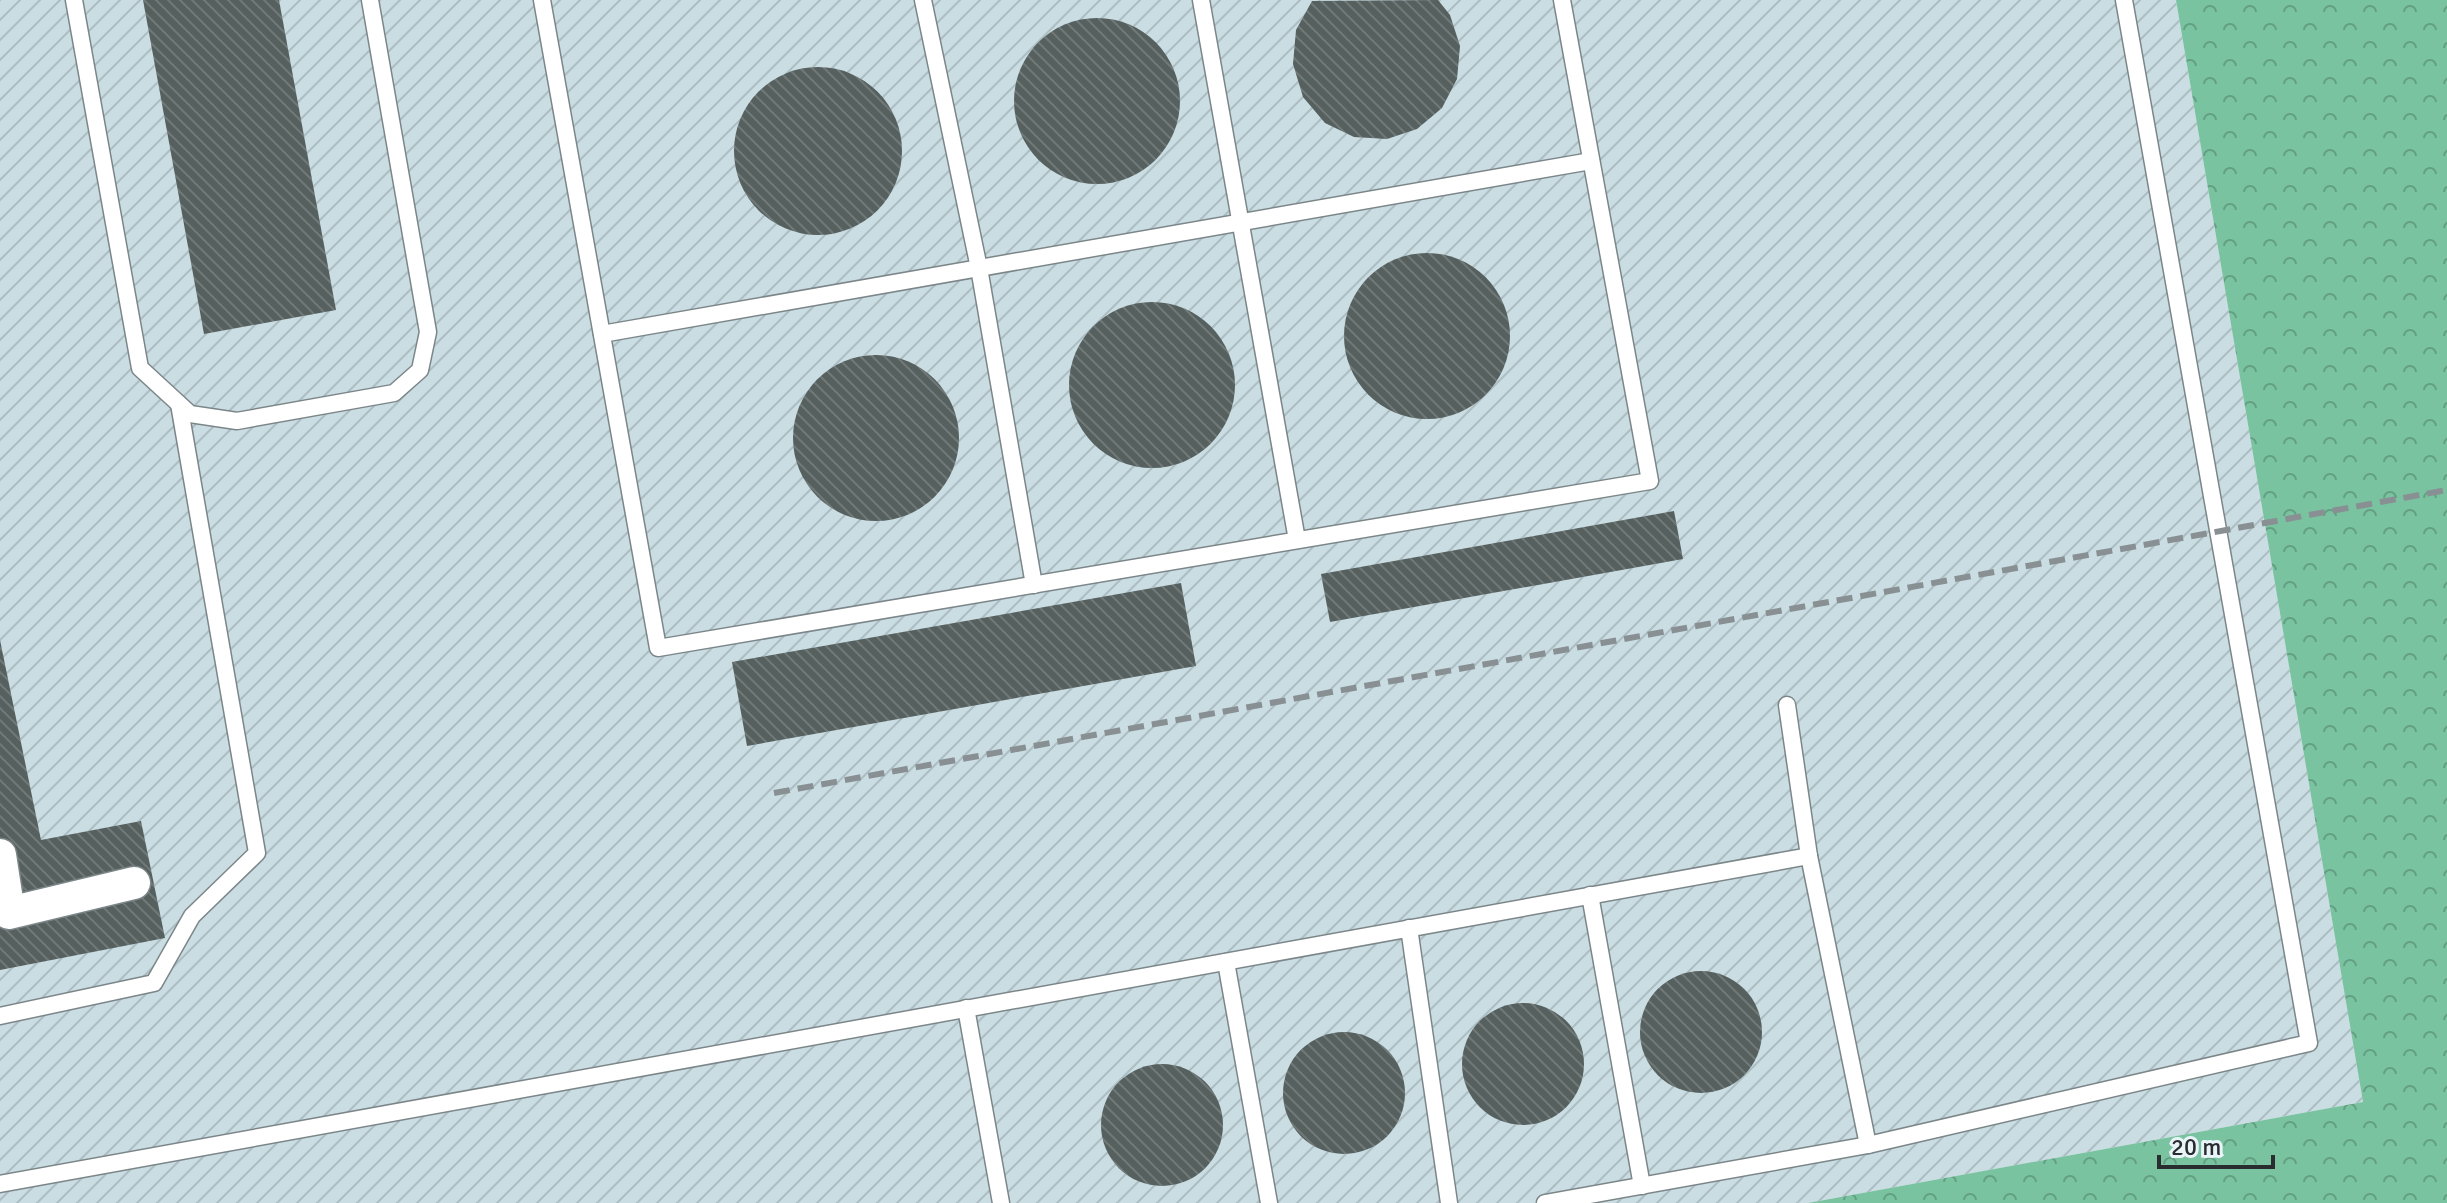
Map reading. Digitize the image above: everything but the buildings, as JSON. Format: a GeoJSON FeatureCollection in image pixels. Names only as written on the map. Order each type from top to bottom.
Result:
{"type":"FeatureCollection","features":[{"type":"Feature","properties":{"kind":"street"},"geometry":{"type":"LineString","coordinates":[[0,855],[9,913],[134,883]]}},
{"type":"Feature","properties":{"kind":"lane"},"geometry":{"type":"LineString","coordinates":[[74,0],[140,368],[190,414],[237,421],[394,393],[420,370],[428,332],[370,0]]}},
{"type":"Feature","properties":{"kind":"lane"},"geometry":{"type":"LineString","coordinates":[[542,0],[658,648],[1650,481],[1562,0]]}},
{"type":"Feature","properties":{"kind":"lane"},"geometry":{"type":"LineString","coordinates":[[923,0],[979,268],[1034,585]]}},
{"type":"Feature","properties":{"kind":"lane"},"geometry":{"type":"LineString","coordinates":[[1201,0],[1243,222],[1297,540]]}},
{"type":"Feature","properties":{"kind":"lane"},"geometry":{"type":"LineString","coordinates":[[1545,1203],[1868,1145],[2309,1043],[2124,0]]}},
{"type":"Feature","properties":{"kind":"lane"},"geometry":{"type":"LineString","coordinates":[[602,334],[1591,161]]}},
{"type":"Feature","properties":{"kind":"lane"},"geometry":{"type":"LineString","coordinates":[[0,1016],[154,983],[192,916],[257,853],[179,404]]}},
{"type":"Feature","properties":{"kind":"lane"},"geometry":{"type":"LineString","coordinates":[[1787,705],[1809,856],[1868,1145]]}},
{"type":"Feature","properties":{"kind":"lane"},"geometry":{"type":"LineString","coordinates":[[0,1184],[1809,856]]}},
{"type":"Feature","properties":{"kind":"lane"},"geometry":{"type":"LineString","coordinates":[[1590,895],[1642,1186]]}},
{"type":"Feature","properties":{"kind":"lane"},"geometry":{"type":"LineString","coordinates":[[1409,928],[1449,1203]]}},
{"type":"Feature","properties":{"kind":"lane"},"geometry":{"type":"LineString","coordinates":[[1226,962],[1269,1203]]}},
{"type":"Feature","properties":{"kind":"lane"},"geometry":{"type":"LineString","coordinates":[[966,1008],[1001,1203]]}},
{"type":"Feature","properties":{"kind":"shaded area"},"geometry":{"type":"Polygon","coordinates":[[[0,0],[2176,0],[2363,1102],[1808,1203],[0,1203],[0,0]]]}},
{"type":"Feature","properties":{"kind":"green space"},"geometry":{"type":"Polygon","coordinates":[[[2176,0],[2447,0],[2447,1203],[1808,1203],[2363,1102],[2176,0]]]}},
{"type":"Feature","properties":{"kind":"railway"},"geometry":{"type":"LineString","coordinates":[[774,793],[2447,490]]}}]}
